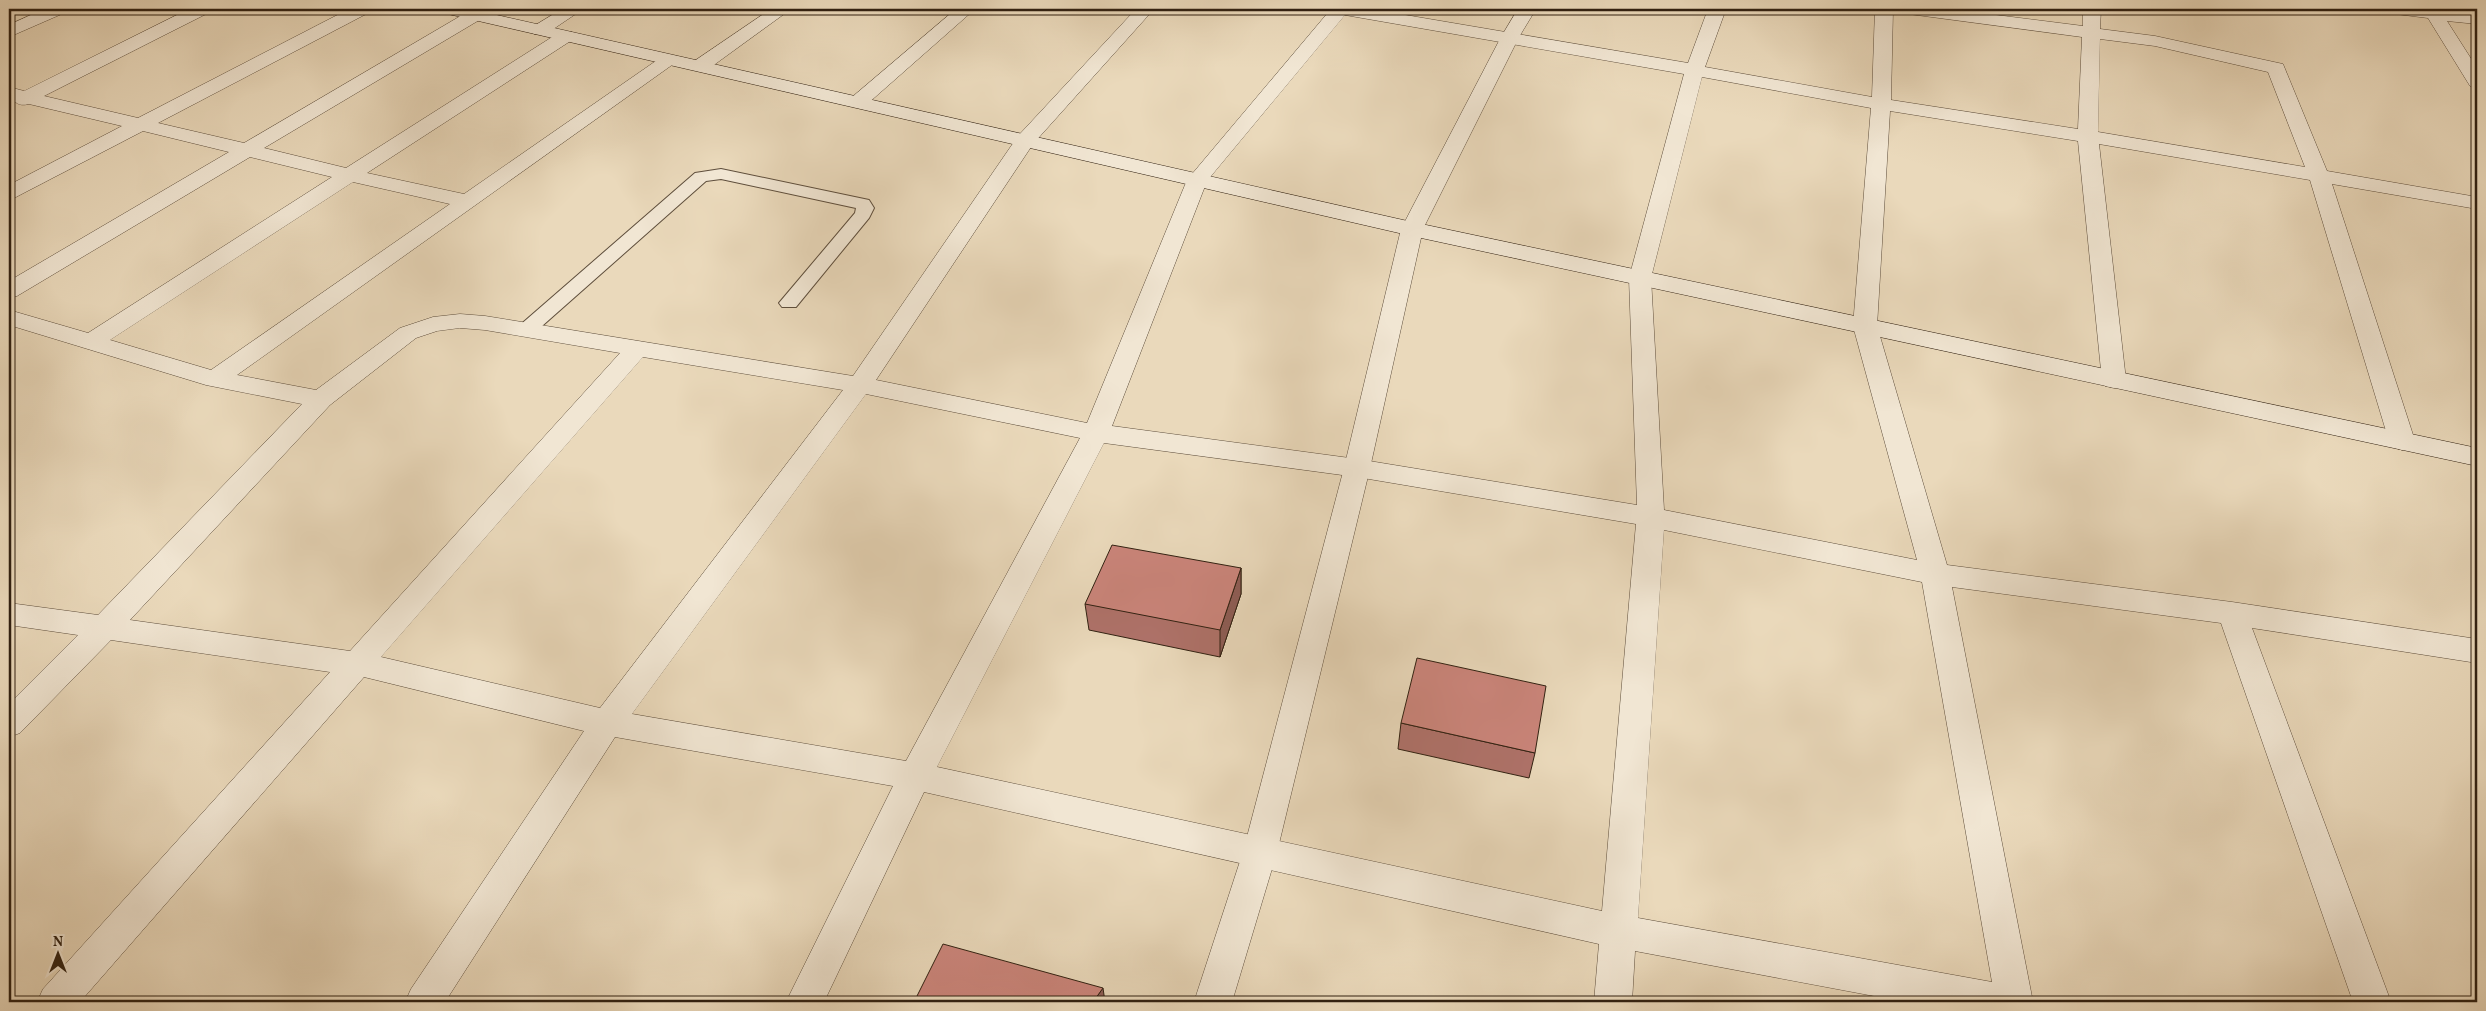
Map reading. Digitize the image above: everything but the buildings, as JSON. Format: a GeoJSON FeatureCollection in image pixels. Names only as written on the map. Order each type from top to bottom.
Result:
{"type":"FeatureCollection","features":[{"type":"Feature","properties":{"kind":"street"},"geometry":{"type":"LineString","coordinates":[[9,32],[58,9]]}},
{"type":"Feature","properties":{"kind":"street"},"geometry":{"type":"LineString","coordinates":[[9,106],[18,95],[202,9]]}},
{"type":"Feature","properties":{"kind":"street"},"geometry":{"type":"LineString","coordinates":[[9,193],[362,9]]}},
{"type":"Feature","properties":{"kind":"street"},"geometry":{"type":"LineString","coordinates":[[448,9],[1412,229],[2477,457]]}},
{"type":"Feature","properties":{"kind":"street"},"geometry":{"type":"LineString","coordinates":[[540,30],[574,9]]}},
{"type":"Feature","properties":{"kind":"street"},"geometry":{"type":"LineString","coordinates":[[700,66],[782,9]]}},
{"type":"Feature","properties":{"kind":"street"},"geometry":{"type":"LineString","coordinates":[[858,102],[966,9]]}},
{"type":"Feature","properties":{"kind":"street"},"geometry":{"type":"LineString","coordinates":[[424,1002],[607,723],[860,385],[1025,140],[1145,9]]}},
{"type":"Feature","properties":{"kind":"street"},"geometry":{"type":"LineString","coordinates":[[805,1002],[915,776],[1096,433],[1197,180],[1341,9],[1510,37],[1881,104],[2088,136],[2477,203]]}},
{"type":"Feature","properties":{"kind":"street"},"geometry":{"type":"LineString","coordinates":[[1213,1002],[1260,852],[1357,468],[1412,229],[1510,37],[1527,9]]}},
{"type":"Feature","properties":{"kind":"street"},"geometry":{"type":"LineString","coordinates":[[1613,1002],[1617,931],[1651,517],[1640,278],[1694,71],[1717,9]]}},
{"type":"Feature","properties":{"kind":"street"},"geometry":{"type":"LineString","coordinates":[[1884,9],[1881,104],[1866,326],[1935,574],[2014,1002]]}},
{"type":"Feature","properties":{"kind":"street"},"geometry":{"type":"LineString","coordinates":[[1909,9],[2155,41],[2276,68],[2320,176],[2402,441]]}},
{"type":"Feature","properties":{"kind":"street"},"geometry":{"type":"LineString","coordinates":[[2092,9],[2088,136],[2114,380]]}},
{"type":"Feature","properties":{"kind":"street"},"geometry":{"type":"LineString","coordinates":[[2394,9],[2477,19]]}},
{"type":"Feature","properties":{"kind":"street"},"geometry":{"type":"LineString","coordinates":[[2434,14],[2477,82]]}},
{"type":"Feature","properties":{"kind":"street"},"geometry":{"type":"LineString","coordinates":[[9,291],[474,15]]}},
{"type":"Feature","properties":{"kind":"street"},"geometry":{"type":"LineString","coordinates":[[90,342],[566,36]]}},
{"type":"Feature","properties":{"kind":"street"},"geometry":{"type":"LineString","coordinates":[[215,379],[466,201],[670,60]]}},
{"type":"Feature","properties":{"kind":"street"},"geometry":{"type":"LineString","coordinates":[[18,95],[349,175],[466,201]]}},
{"type":"Feature","properties":{"kind":"street"},"geometry":{"type":"LineString","coordinates":[[9,317],[215,379],[322,399]]}},
{"type":"Feature","properties":{"kind":"street"},"geometry":{"type":"LineString","coordinates":[[9,724],[105,627],[322,399],[408,332],[433,324],[460,321],[526,330],[860,385],[1096,433],[1357,468],[1651,517],[1935,574],[2232,612],[2477,651]]}},
{"type":"Feature","properties":{"kind":"street"},"geometry":{"type":"LineString","coordinates":[[56,1002],[359,664],[637,349]]}},
{"type":"Feature","properties":{"kind":"street"},"geometry":{"type":"LineString","coordinates":[[2232,612],[2372,1002]]}},
{"type":"Feature","properties":{"kind":"street"},"geometry":{"type":"LineString","coordinates":[[9,614],[359,664],[607,723],[915,776],[1617,931],[2002,1002]]}},
{"type":"Feature","properties":{"kind":"lane"},"geometry":{"type":"LineString","coordinates":[[526,330],[701,177],[711,175],[721,174],[863,204],[865,208],[863,214],[789,303]]}}]}
